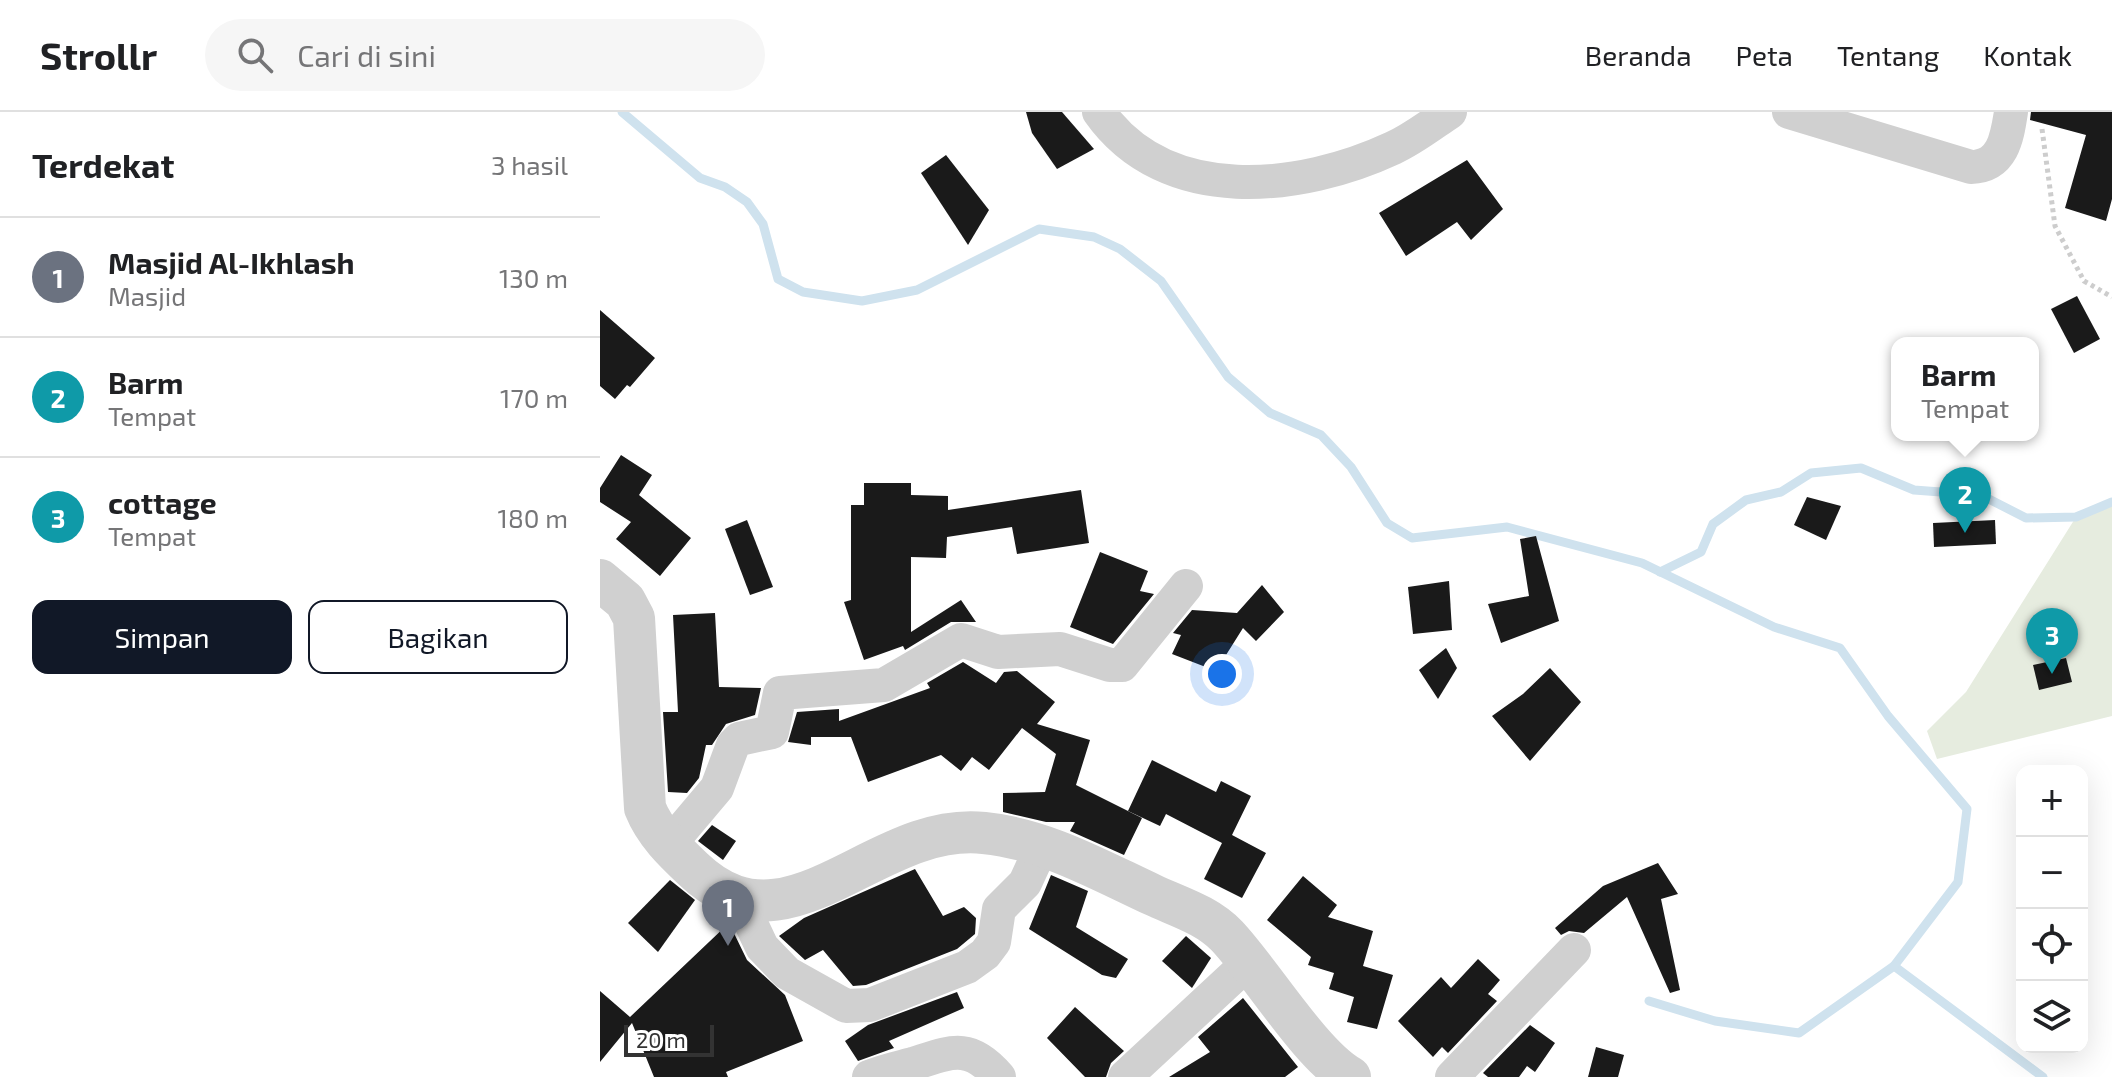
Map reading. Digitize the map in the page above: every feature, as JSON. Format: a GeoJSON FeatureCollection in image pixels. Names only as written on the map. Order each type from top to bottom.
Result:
{"type":"FeatureCollection","features":[{"type":"Feature","properties":{"kind":"street"},"geometry":{"type":"LineString","coordinates":[[1099,112],[1127,144],[1148,158],[1188,174],[1242,183],[1298,179],[1329,172],[1395,147],[1450,112]]}},
{"type":"Feature","properties":{"kind":"street"},"geometry":{"type":"LineString","coordinates":[[1789,112],[1971,167],[1981,167],[2000,153],[2006,143],[2011,112]]}},
{"type":"Feature","properties":{"kind":"street"},"geometry":{"type":"LineString","coordinates":[[600,580],[625,601],[634,618],[645,808],[652,825],[669,845],[720,891],[740,900],[763,903],[804,894],[913,841],[933,835],[985,833],[1042,846],[1206,919],[1249,962],[1327,1058],[1350,1077]]}},
{"type":"Feature","properties":{"kind":"street"},"geometry":{"type":"LineString","coordinates":[[669,845],[717,788],[733,745],[739,739],[772,732],[780,693],[884,685],[961,640],[998,652],[1060,649],[1110,665],[1122,665],[1186,586]]}},
{"type":"Feature","properties":{"kind":"street"},"geometry":{"type":"LineString","coordinates":[[740,900],[762,947],[787,973],[846,1006],[870,1005],[967,967],[985,954],[994,942],[999,909],[1025,883],[1042,846]]}},
{"type":"Feature","properties":{"kind":"street"},"geometry":{"type":"LineString","coordinates":[[1452,1077],[1574,950]]}},
{"type":"Feature","properties":{"kind":"street"},"geometry":{"type":"LineString","coordinates":[[1125,1077],[1249,962]]}},
{"type":"Feature","properties":{"kind":"street"},"geometry":{"type":"LineString","coordinates":[[869,1077],[941,1055],[964,1052],[987,1063],[999,1077]]}},
{"type":"Feature","properties":{"kind":"path"},"geometry":{"type":"LineString","coordinates":[[2042,125],[2055,226],[2084,281],[2112,297]]}},
{"type":"Feature","properties":{"kind":"shaded area"},"geometry":{"type":"Polygon","coordinates":[[[2112,504],[2112,716],[1937,759],[1927,731],[1966,692],[2076,517],[2112,504]]]}},
{"type":"Feature","properties":{"kind":"building"},"geometry":{"type":"Polygon","coordinates":[[[1026,112],[1062,112],[1094,149],[1057,169],[1032,133],[1026,112]]]}},
{"type":"Feature","properties":{"kind":"building"},"geometry":{"type":"Polygon","coordinates":[[[2031,112],[2112,112],[2112,199],[2106,221],[2065,208],[2086,135],[2030,120],[2031,112]]]}},
{"type":"Feature","properties":{"kind":"building"},"geometry":{"type":"Polygon","coordinates":[[[946,155],[989,210],[968,245],[921,173],[946,155]]]}},
{"type":"Feature","properties":{"kind":"building"},"geometry":{"type":"Polygon","coordinates":[[[1467,160],[1503,209],[1471,240],[1457,222],[1406,256],[1379,213],[1467,160]]]}},
{"type":"Feature","properties":{"kind":"building"},"geometry":{"type":"Polygon","coordinates":[[[2077,296],[2100,339],[2074,353],[2051,309],[2077,296]]]}},
{"type":"Feature","properties":{"kind":"building"},"geometry":{"type":"Polygon","coordinates":[[[600,310],[655,358],[615,399],[600,386],[600,310]]]}},
{"type":"Feature","properties":{"kind":"building"},"geometry":{"type":"Polygon","coordinates":[[[621,455],[652,475],[639,495],[691,538],[660,576],[616,539],[631,522],[600,502],[600,488],[621,455]]]}},
{"type":"Feature","properties":{"kind":"building"},"geometry":{"type":"Polygon","coordinates":[[[864,483],[911,483],[911,495],[948,496],[948,510],[1081,490],[1089,543],[1017,554],[1012,527],[947,537],[946,558],[911,557],[911,632],[961,600],[976,622],[951,622],[905,650],[903,646],[864,660],[844,602],[851,600],[851,505],[864,505],[864,483]]]}},
{"type":"Feature","properties":{"kind":"building"},"geometry":{"type":"Polygon","coordinates":[[[1807,497],[1841,506],[1826,540],[1794,525],[1807,497]]]}},
{"type":"Feature","properties":{"kind":"building"},"geometry":{"type":"Polygon","coordinates":[[[747,520],[773,587],[750,595],[725,529],[747,520]]]}},
{"type":"Feature","properties":{"kind":"building"},"geometry":{"type":"Polygon","coordinates":[[[1995,520],[1996,544],[1934,547],[1933,523],[1995,520]]]}},
{"type":"Feature","properties":{"kind":"building"},"geometry":{"type":"Polygon","coordinates":[[[1536,536],[1559,621],[1501,643],[1488,604],[1529,596],[1520,539],[1536,536]]]}},
{"type":"Feature","properties":{"kind":"building"},"geometry":{"type":"Polygon","coordinates":[[[1100,552],[1148,571],[1140,591],[1154,594],[1113,644],[1070,627],[1100,552]]]}},
{"type":"Feature","properties":{"kind":"building"},"geometry":{"type":"Polygon","coordinates":[[[1449,581],[1452,630],[1413,634],[1408,587],[1449,581]]]}},
{"type":"Feature","properties":{"kind":"building"},"geometry":{"type":"Polygon","coordinates":[[[1262,585],[1284,612],[1256,641],[1243,628],[1216,671],[1172,654],[1181,635],[1173,633],[1192,610],[1237,613],[1262,585]]]}},
{"type":"Feature","properties":{"kind":"building"},"geometry":{"type":"Polygon","coordinates":[[[715,613],[719,687],[761,688],[755,715],[726,724],[712,745],[706,745],[699,778],[687,793],[668,792],[663,712],[678,712],[673,615],[715,613]]]}},
{"type":"Feature","properties":{"kind":"building"},"geometry":{"type":"Polygon","coordinates":[[[1446,648],[1457,668],[1438,699],[1419,670],[1446,648]]]}},
{"type":"Feature","properties":{"kind":"building"},"geometry":{"type":"Polygon","coordinates":[[[2066,658],[2072,682],[2039,690],[2033,665],[2066,658]]]}},
{"type":"Feature","properties":{"kind":"building"},"geometry":{"type":"Polygon","coordinates":[[[963,662],[996,683],[1004,672],[1017,671],[1055,702],[1037,724],[1090,740],[1076,785],[1142,818],[1124,855],[1070,831],[1075,822],[1046,822],[1003,812],[1003,793],[1045,792],[1056,754],[1022,728],[989,770],[972,757],[961,771],[941,755],[868,782],[851,737],[811,737],[811,745],[788,742],[797,712],[839,709],[839,721],[930,688],[927,683],[963,662]]]}},
{"type":"Feature","properties":{"kind":"building"},"geometry":{"type":"Polygon","coordinates":[[[1550,668],[1581,702],[1530,761],[1492,716],[1523,694],[1550,668]]]}},
{"type":"Feature","properties":{"kind":"building"},"geometry":{"type":"Polygon","coordinates":[[[1152,760],[1216,792],[1221,781],[1251,796],[1232,835],[1266,853],[1242,898],[1204,879],[1222,843],[1166,814],[1160,826],[1128,811],[1152,760]]]}},
{"type":"Feature","properties":{"kind":"building"},"geometry":{"type":"Polygon","coordinates":[[[712,825],[736,841],[723,860],[698,841],[712,825]]]}},
{"type":"Feature","properties":{"kind":"building"},"geometry":{"type":"Polygon","coordinates":[[[1658,863],[1678,894],[1661,899],[1680,990],[1670,993],[1627,897],[1584,933],[1569,931],[1561,935],[1555,928],[1603,886],[1658,863]]]}},
{"type":"Feature","properties":{"kind":"building"},"geometry":{"type":"Polygon","coordinates":[[[915,869],[943,916],[964,907],[976,918],[975,934],[957,949],[866,985],[853,986],[823,950],[805,960],[779,936],[804,918],[915,869]]]}},
{"type":"Feature","properties":{"kind":"building"},"geometry":{"type":"Polygon","coordinates":[[[1051,875],[1088,891],[1076,927],[1128,959],[1116,978],[1102,975],[1029,929],[1051,875]]]}},
{"type":"Feature","properties":{"kind":"building"},"geometry":{"type":"Polygon","coordinates":[[[1303,876],[1337,905],[1328,917],[1373,931],[1363,966],[1393,975],[1377,1029],[1347,1022],[1354,997],[1329,989],[1334,973],[1308,965],[1311,957],[1267,920],[1303,876]]]}},
{"type":"Feature","properties":{"kind":"building"},"geometry":{"type":"Polygon","coordinates":[[[670,880],[695,900],[658,952],[628,923],[670,880]]]}},
{"type":"Feature","properties":{"kind":"building"},"geometry":{"type":"Polygon","coordinates":[[[729,923],[747,960],[785,995],[803,1041],[726,1072],[728,1077],[654,1077],[632,1023],[600,1062],[600,991],[630,1017],[729,923]]]}},
{"type":"Feature","properties":{"kind":"building"},"geometry":{"type":"Polygon","coordinates":[[[1186,936],[1211,958],[1192,988],[1162,961],[1186,936]]]}},
{"type":"Feature","properties":{"kind":"building"},"geometry":{"type":"Polygon","coordinates":[[[1478,959],[1500,980],[1488,994],[1497,1001],[1448,1053],[1442,1047],[1433,1057],[1398,1021],[1441,977],[1451,988],[1478,959]]]}},
{"type":"Feature","properties":{"kind":"building"},"geometry":{"type":"Polygon","coordinates":[[[957,992],[964,1008],[889,1041],[894,1048],[858,1061],[845,1041],[868,1025],[957,992]]]}},
{"type":"Feature","properties":{"kind":"building"},"geometry":{"type":"Polygon","coordinates":[[[1243,998],[1298,1067],[1285,1077],[1169,1077],[1210,1052],[1198,1037],[1243,998]]]}},
{"type":"Feature","properties":{"kind":"building"},"geometry":{"type":"Polygon","coordinates":[[[1075,1007],[1124,1051],[1111,1063],[1106,1077],[1085,1077],[1047,1038],[1075,1007]]]}},
{"type":"Feature","properties":{"kind":"building"},"geometry":{"type":"Polygon","coordinates":[[[1530,1025],[1555,1043],[1535,1072],[1527,1066],[1519,1077],[1488,1077],[1483,1073],[1530,1025]]]}},
{"type":"Feature","properties":{"kind":"building"},"geometry":{"type":"Polygon","coordinates":[[[1596,1047],[1624,1055],[1618,1077],[1588,1077],[1596,1047]]]}},
{"type":"Feature","properties":{"kind":"waterway"},"geometry":{"type":"LineString","coordinates":[[622,112],[700,178],[725,187],[747,202],[763,224],[778,279],[803,292],[862,301],[917,290],[1039,229],[1094,237],[1120,249],[1161,281],[1228,377],[1270,413],[1321,435],[1351,467],[1387,523],[1412,538],[1507,527],[1642,563],[1774,627],[1840,648],[1888,716],[1967,809],[1958,882],[1894,966],[2043,1077]]}},
{"type":"Feature","properties":{"kind":"waterway"},"geometry":{"type":"LineString","coordinates":[[1660,572],[1701,552],[1713,524],[1746,500],[1781,492],[1811,473],[1861,468],[1914,490],[1981,495],[2026,518],[2076,517],[2112,502]]}},
{"type":"Feature","properties":{"kind":"waterway"},"geometry":{"type":"LineString","coordinates":[[1649,1001],[1715,1021],[1799,1033],[1894,966]]}},
{"type":"Feature","properties":{"kind":"place","name":"Barm"},"geometry":{"type":"Point","coordinates":[1965,533]}},
{"type":"Feature","properties":{"kind":"place","name":"cottage"},"geometry":{"type":"Point","coordinates":[2052,674]}},
{"type":"Feature","properties":{"kind":"place","name":"Masjid Al-Ikhlash"},"geometry":{"type":"Point","coordinates":[728,946]}}]}
